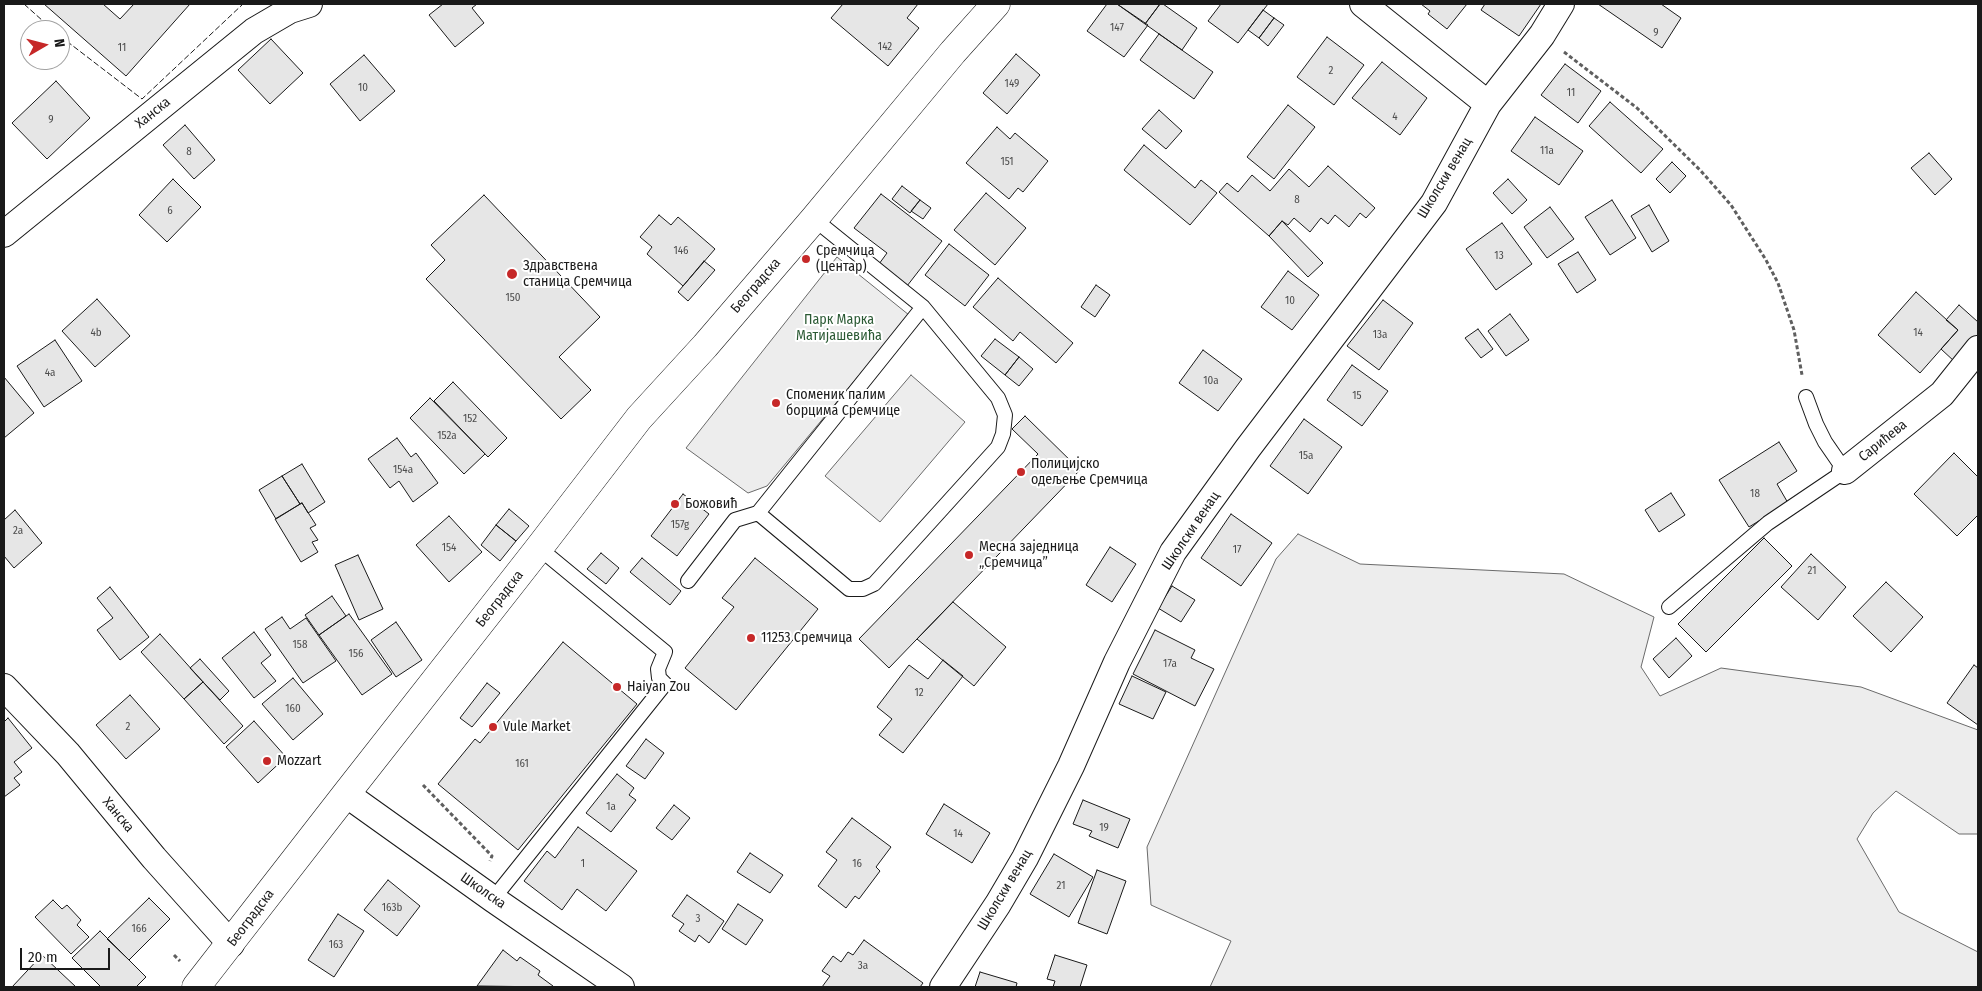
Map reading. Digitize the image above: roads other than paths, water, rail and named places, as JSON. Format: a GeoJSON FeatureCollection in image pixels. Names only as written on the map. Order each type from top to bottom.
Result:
{"type":"FeatureCollection","features":[{"type":"Feature","properties":{"kind":"main road","name":"Београдска"},"geometry":{"type":"LineString","coordinates":[[196,987],[639,418],[705,346],[953,52],[996,4]]}},
{"type":"Feature","properties":{"kind":"street"},"geometry":{"type":"LineString","coordinates":[[1363,4],[1488,104]]}},
{"type":"Feature","properties":{"kind":"street","name":"Школски венац"},"geometry":{"type":"LineString","coordinates":[[943,987],[998,904],[1025,858],[1071,766],[1117,662],[1173,552],[1248,448],[1434,203],[1488,104],[1542,35],[1561,4]]}},
{"type":"Feature","properties":{"kind":"street","name":"Ханска"},"geometry":{"type":"LineString","coordinates":[[4,234],[254,31],[295,6]]}},
{"type":"Feature","properties":{"kind":"street","name":"Сарићева"},"geometry":{"type":"LineString","coordinates":[[1845,471],[1942,394],[1978,349]]}},
{"type":"Feature","properties":{"kind":"street","name":"Ханска"},"geometry":{"type":"LineString","coordinates":[[4,687],[68,754],[154,858],[231,944]]}},
{"type":"Feature","properties":{"kind":"street","name":"Школска"},"geometry":{"type":"LineString","coordinates":[[346,794],[493,899],[590,979],[621,987]]}},
{"type":"Feature","properties":{"kind":"lane"},"geometry":{"type":"LineString","coordinates":[[758,513],[849,589],[863,589],[874,584],[998,447],[1004,434],[1005,415],[998,398],[923,307],[814,219]]}},
{"type":"Feature","properties":{"kind":"lane"},"geometry":{"type":"LineString","coordinates":[[688,581],[735,520],[758,513],[923,307]]}},
{"type":"Feature","properties":{"kind":"lane","name":"Сарићева"},"geometry":{"type":"LineString","coordinates":[[1806,397],[1825,442],[1845,471]]}},
{"type":"Feature","properties":{"kind":"lane"},"geometry":{"type":"LineString","coordinates":[[1669,607],[1768,523],[1845,471]]}},
{"type":"Feature","properties":{"kind":"lane"},"geometry":{"type":"LineString","coordinates":[[493,899],[665,684],[659,678],[658,669],[665,652],[539,548]]}},
{"type":"Feature","properties":{"kind":"place","name":"Сремчица (Центар)"},"geometry":{"type":"Point","coordinates":[806,259]}},
{"type":"Feature","properties":{"kind":"place","name":"Здравствена станица Сремчица"},"geometry":{"type":"Point","coordinates":[512,274]}},
{"type":"Feature","properties":{"kind":"place","name":"Споменик палим борцима Сремчице"},"geometry":{"type":"Point","coordinates":[776,403]}},
{"type":"Feature","properties":{"kind":"place","name":"Полицијско одељење Сремчица"},"geometry":{"type":"Point","coordinates":[1021,472]}},
{"type":"Feature","properties":{"kind":"place","name":"Божовић"},"geometry":{"type":"Point","coordinates":[675,504]}},
{"type":"Feature","properties":{"kind":"place","name":"Месна заједница „Сремчица”"},"geometry":{"type":"Point","coordinates":[969,555]}},
{"type":"Feature","properties":{"kind":"place","name":"11253 Сремчица"},"geometry":{"type":"Point","coordinates":[751,638]}},
{"type":"Feature","properties":{"kind":"place","name":"Haiyan Zou"},"geometry":{"type":"Point","coordinates":[617,687]}},
{"type":"Feature","properties":{"kind":"place","name":"Vule Market"},"geometry":{"type":"Point","coordinates":[493,727]}},
{"type":"Feature","properties":{"kind":"place","name":"Mozzart"},"geometry":{"type":"Point","coordinates":[267,761]}},
{"type":"Feature","properties":{"kind":"park label","name":"Парк Марка Матијашевића"},"geometry":{"type":"Point","coordinates":[839,328]}}]}
